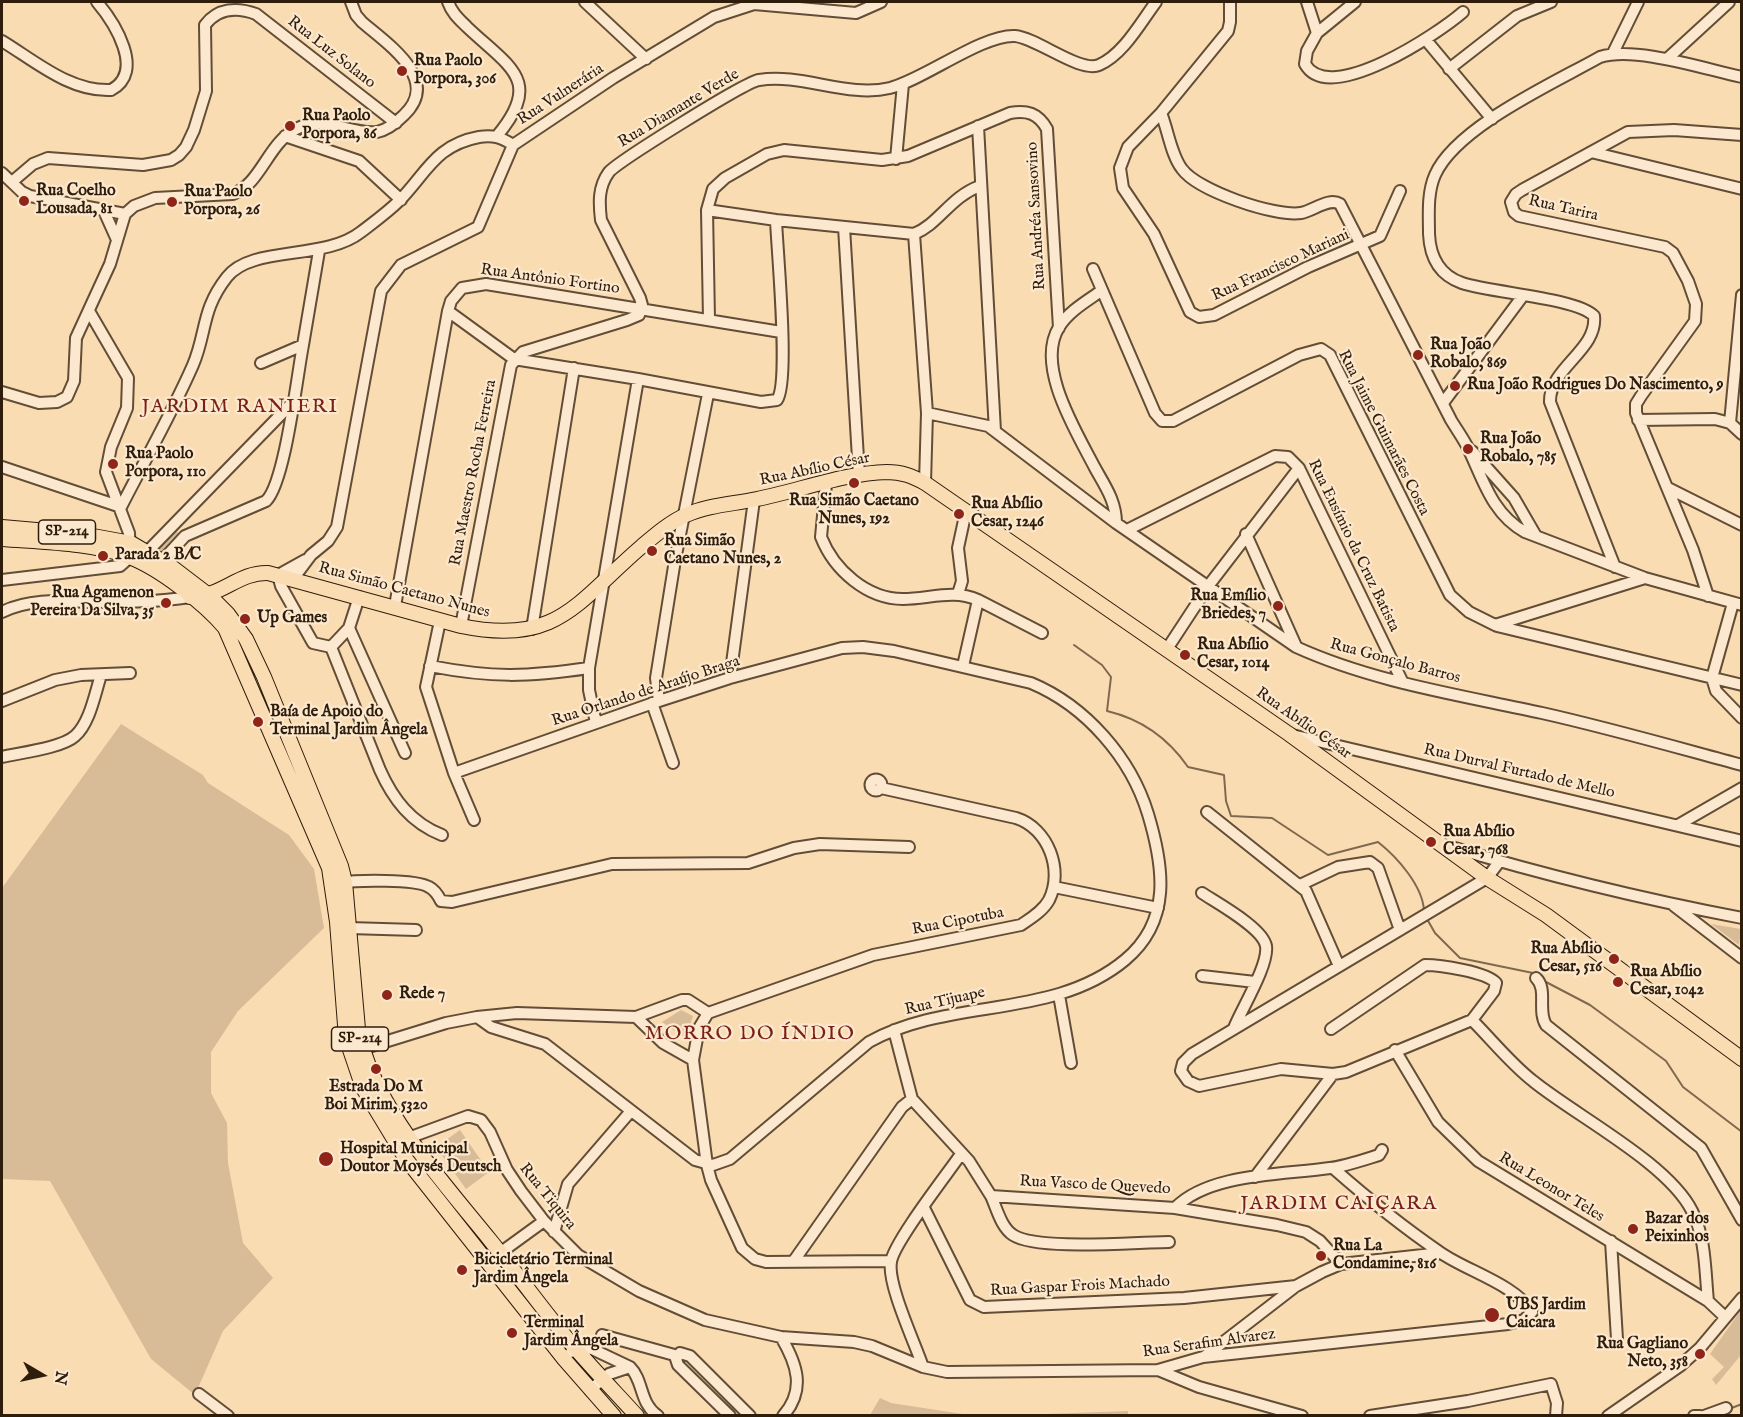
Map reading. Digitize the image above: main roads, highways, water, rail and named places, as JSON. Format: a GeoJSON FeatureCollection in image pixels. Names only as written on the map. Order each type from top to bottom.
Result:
{"type":"FeatureCollection","features":[{"type":"Feature","properties":{"kind":"main road","name":"Rua Abílio César"},"geometry":{"type":"LineString","coordinates":[[685,515],[859,475],[899,473],[925,483],[1289,734],[1487,878],[1546,915],[1742,1059]]}},
{"type":"Feature","properties":{"kind":"main road","name":"Rua Simão Caetano Nunes"},"geometry":{"type":"LineString","coordinates":[[190,597],[210,596],[245,576],[260,573],[278,575],[461,626],[504,633],[532,629],[560,617],[605,581],[648,541],[685,515]]}},
{"type":"Feature","properties":{"kind":"main road","name":"SP-214"},"geometry":{"type":"LineString","coordinates":[[2,527],[82,534],[131,550],[216,618],[225,628],[322,850],[339,883],[350,928],[358,1029],[362,1050],[387,1102],[478,1226],[575,1348],[637,1416]]}},
{"type":"Feature","properties":{"kind":"main road","name":"SP-214"},"geometry":{"type":"LineString","coordinates":[[2,539],[148,551],[210,596],[236,624],[264,677],[334,846],[339,883],[344,1020],[350,1054],[371,1104],[398,1147],[467,1237],[564,1359],[614,1416]]}},
{"type":"Feature","properties":{"kind":"main road"},"geometry":{"type":"LineString","coordinates":[[398,1147],[404,1142],[410,1142],[424,1155]]}},
{"type":"Feature","properties":{"kind":"main road"},"geometry":{"type":"LineString","coordinates":[[467,1237],[476,1237],[480,1232],[478,1226]]}},
{"type":"Feature","properties":{"kind":"waterway"},"geometry":{"type":"LineString","coordinates":[[1074,645],[1102,665],[1111,677],[1107,711],[1131,719],[1153,731],[1172,747],[1188,767],[1224,775],[1226,801],[1231,816],[1272,818],[1328,855],[1378,842],[1408,873],[1423,901],[1424,911]]}},
{"type":"Feature","properties":{"kind":"waterway"},"geometry":{"type":"LineString","coordinates":[[1427,919],[1435,933],[1460,958],[1533,973]]}},
{"type":"Feature","properties":{"kind":"waterway"},"geometry":{"type":"LineString","coordinates":[[1546,982],[1590,1005],[1666,1061],[1683,1087],[1742,1132]]}},
{"type":"Feature","properties":{"kind":"waterway"},"geometry":{"type":"LineString","coordinates":[[1729,1409],[1742,1404]]}},
{"type":"Feature","properties":{"kind":"place","name":"Rua Paolo Porpora, 306"},"geometry":{"type":"Point","coordinates":[402,71]}},
{"type":"Feature","properties":{"kind":"place","name":"Rua Paolo Porpora, 86"},"geometry":{"type":"Point","coordinates":[290,126]}},
{"type":"Feature","properties":{"kind":"place","name":"Rua Coelho Lousada, 81"},"geometry":{"type":"Point","coordinates":[24,201]}},
{"type":"Feature","properties":{"kind":"place","name":"Rua Paolo Porpora, 26"},"geometry":{"type":"Point","coordinates":[172,202]}},
{"type":"Feature","properties":{"kind":"place","name":"Rua João Robalo, 869"},"geometry":{"type":"Point","coordinates":[1418,355]}},
{"type":"Feature","properties":{"kind":"place","name":"Rua João Rodrigues Do Nascimento, 9"},"geometry":{"type":"Point","coordinates":[1455,386]}},
{"type":"Feature","properties":{"kind":"place","name":"Rua João Robalo, 785"},"geometry":{"type":"Point","coordinates":[1468,449]}},
{"type":"Feature","properties":{"kind":"place","name":"Rua Paolo Porpora, 110"},"geometry":{"type":"Point","coordinates":[113,464]}},
{"type":"Feature","properties":{"kind":"place","name":"Rua Simão Caetano Nunes, 192"},"geometry":{"type":"Point","coordinates":[854,483]}},
{"type":"Feature","properties":{"kind":"place","name":"Rua Abílio Cesar, 1246"},"geometry":{"type":"Point","coordinates":[959,514]}},
{"type":"Feature","properties":{"kind":"place","name":"Rua Simão Caetano Nunes, 2"},"geometry":{"type":"Point","coordinates":[652,551]}},
{"type":"Feature","properties":{"kind":"place","name":"Parada 2 B/C"},"geometry":{"type":"Point","coordinates":[103,556]}},
{"type":"Feature","properties":{"kind":"place","name":"Rua Agamenon Pereira Da Silva, 35"},"geometry":{"type":"Point","coordinates":[166,603]}},
{"type":"Feature","properties":{"kind":"place","name":"Rua Emílio Briedes, 7"},"geometry":{"type":"Point","coordinates":[1278,606]}},
{"type":"Feature","properties":{"kind":"place","name":"Up Games"},"geometry":{"type":"Point","coordinates":[245,619]}},
{"type":"Feature","properties":{"kind":"place","name":"Rua Abílio Cesar, 1014"},"geometry":{"type":"Point","coordinates":[1185,655]}},
{"type":"Feature","properties":{"kind":"place","name":"Baía de Apoio do Terminal Jardim Ângela"},"geometry":{"type":"Point","coordinates":[258,722]}},
{"type":"Feature","properties":{"kind":"place","name":"Rua Abílio Cesar, 768"},"geometry":{"type":"Point","coordinates":[1431,842]}},
{"type":"Feature","properties":{"kind":"place","name":"Rua Abílio Cesar, 516"},"geometry":{"type":"Point","coordinates":[1614,959]}},
{"type":"Feature","properties":{"kind":"place","name":"Rua Abílio Cesar, 1042"},"geometry":{"type":"Point","coordinates":[1618,982]}},
{"type":"Feature","properties":{"kind":"place","name":"Rede 7"},"geometry":{"type":"Point","coordinates":[387,995]}},
{"type":"Feature","properties":{"kind":"place","name":"Estrada Do M Boi Mirim, 5320"},"geometry":{"type":"Point","coordinates":[376,1069]}},
{"type":"Feature","properties":{"kind":"place","name":"Hospital Municipal Doutor Moysés Deutsch"},"geometry":{"type":"Point","coordinates":[326,1159]}},
{"type":"Feature","properties":{"kind":"place","name":"Bazar dos Peixinhos"},"geometry":{"type":"Point","coordinates":[1633,1229]}},
{"type":"Feature","properties":{"kind":"place","name":"Rua La Condamine, 816"},"geometry":{"type":"Point","coordinates":[1321,1256]}},
{"type":"Feature","properties":{"kind":"place","name":"Bicicletário Terminal Jardim Ângela"},"geometry":{"type":"Point","coordinates":[462,1270]}},
{"type":"Feature","properties":{"kind":"place","name":"UBS Jardim Caicara"},"geometry":{"type":"Point","coordinates":[1492,1315]}},
{"type":"Feature","properties":{"kind":"place","name":"Terminal Jardim Ângela"},"geometry":{"type":"Point","coordinates":[512,1333]}},
{"type":"Feature","properties":{"kind":"place","name":"Rua Gagliano Neto, 358"},"geometry":{"type":"Point","coordinates":[1700,1354]}},
{"type":"Feature","properties":{"kind":"district","name":"JARDIM RANIERI"},"geometry":{"type":"Point","coordinates":[240,408]}},
{"type":"Feature","properties":{"kind":"district","name":"MORRO DO ÍNDIO"},"geometry":{"type":"Point","coordinates":[750,1035]}},
{"type":"Feature","properties":{"kind":"district","name":"JARDIM CAIÇARA"},"geometry":{"type":"Point","coordinates":[1339,1205]}}]}
